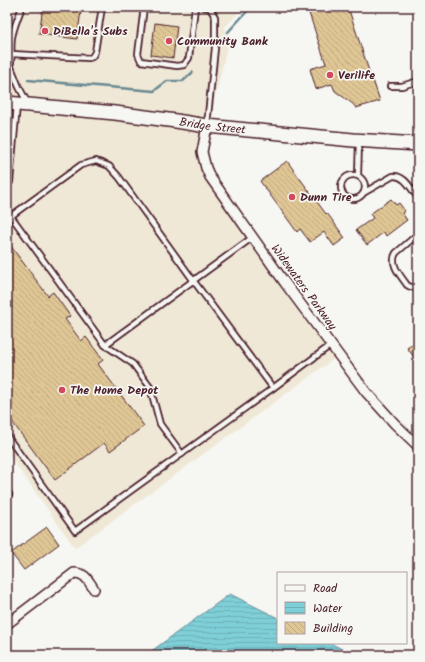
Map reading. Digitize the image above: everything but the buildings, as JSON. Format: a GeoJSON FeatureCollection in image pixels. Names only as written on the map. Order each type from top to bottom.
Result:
{"type":"FeatureCollection","features":[{"type":"Feature","properties":{"kind":"main road","name":"Bridge Street"},"geometry":{"type":"LineString","coordinates":[[18,104],[168,120],[207,126],[359,141],[418,144]]}},
{"type":"Feature","properties":{"kind":"street","name":"Widewaters Parkway"},"geometry":{"type":"LineString","coordinates":[[207,126],[202,152],[210,177],[285,283],[366,392],[395,424],[418,446]]}},
{"type":"Feature","properties":{"kind":"street"},"geometry":{"type":"LineString","coordinates":[[7,624],[74,573],[84,575],[94,589]]}},
{"type":"Feature","properties":{"kind":"lane"},"geometry":{"type":"LineString","coordinates":[[7,182],[10,182],[19,87],[11,67],[12,38],[22,7]]}},
{"type":"Feature","properties":{"kind":"lane"},"geometry":{"type":"LineString","coordinates":[[11,54],[92,57],[96,52],[102,7]]}},
{"type":"Feature","properties":{"kind":"lane"},"geometry":{"type":"LineString","coordinates":[[144,7],[138,54],[141,61],[177,66],[184,65],[189,58],[195,7]]}},
{"type":"Feature","properties":{"kind":"lane"},"geometry":{"type":"LineString","coordinates":[[204,7],[210,8],[216,17],[215,48],[207,126]]}},
{"type":"Feature","properties":{"kind":"lane"},"geometry":{"type":"LineString","coordinates":[[7,75],[11,67]]}},
{"type":"Feature","properties":{"kind":"lane"},"geometry":{"type":"LineString","coordinates":[[390,86],[402,86],[418,81]]}},
{"type":"Feature","properties":{"kind":"lane"},"geometry":{"type":"LineString","coordinates":[[358,175],[359,141]]}},
{"type":"Feature","properties":{"kind":"lane"},"geometry":{"type":"LineString","coordinates":[[182,454],[160,424],[150,387],[133,364],[104,345],[9,216],[81,165],[96,161],[109,166],[119,177],[273,388]]}},
{"type":"Feature","properties":{"kind":"lane"},"geometry":{"type":"LineString","coordinates":[[365,192],[366,184],[358,175],[349,175],[341,184],[344,196],[351,199],[359,198],[365,192],[393,176],[397,176],[401,177],[405,181],[418,198]]}},
{"type":"Feature","properties":{"kind":"lane"},"geometry":{"type":"LineString","coordinates":[[418,234],[393,256],[393,260],[407,285],[413,288],[418,285]]}},
{"type":"Feature","properties":{"kind":"lane"},"geometry":{"type":"LineString","coordinates":[[104,345],[253,237]]}},
{"type":"Feature","properties":{"kind":"lane"},"geometry":{"type":"LineString","coordinates":[[7,436],[75,531],[273,388],[331,344]]}},
{"type":"Feature","properties":{"kind":"shaded area"},"geometry":{"type":"Polygon","coordinates":[[[7,7],[244,7],[224,28],[230,35],[206,135],[206,168],[339,355],[75,548],[7,452],[7,7]]]}},
{"type":"Feature","properties":{"kind":"water"},"geometry":{"type":"Polygon","coordinates":[[[230,594],[277,618],[277,644],[332,644],[354,655],[146,655],[230,594]]]}},
{"type":"Feature","properties":{"kind":"waterway"},"geometry":{"type":"LineString","coordinates":[[228,32],[251,7]]}},
{"type":"Feature","properties":{"kind":"waterway"},"geometry":{"type":"LineString","coordinates":[[28,80],[154,91],[167,81],[183,81],[193,72]]}},
{"type":"Feature","properties":{"kind":"place","name":"DiBella's Subs"},"geometry":{"type":"Point","coordinates":[45,31]}},
{"type":"Feature","properties":{"kind":"place","name":"Community Bank"},"geometry":{"type":"Point","coordinates":[169,41]}},
{"type":"Feature","properties":{"kind":"place","name":"Verilife"},"geometry":{"type":"Point","coordinates":[330,75]}},
{"type":"Feature","properties":{"kind":"place","name":"Dunn Tire"},"geometry":{"type":"Point","coordinates":[292,197]}},
{"type":"Feature","properties":{"kind":"place","name":"The Home Depot"},"geometry":{"type":"Point","coordinates":[62,390]}}]}
